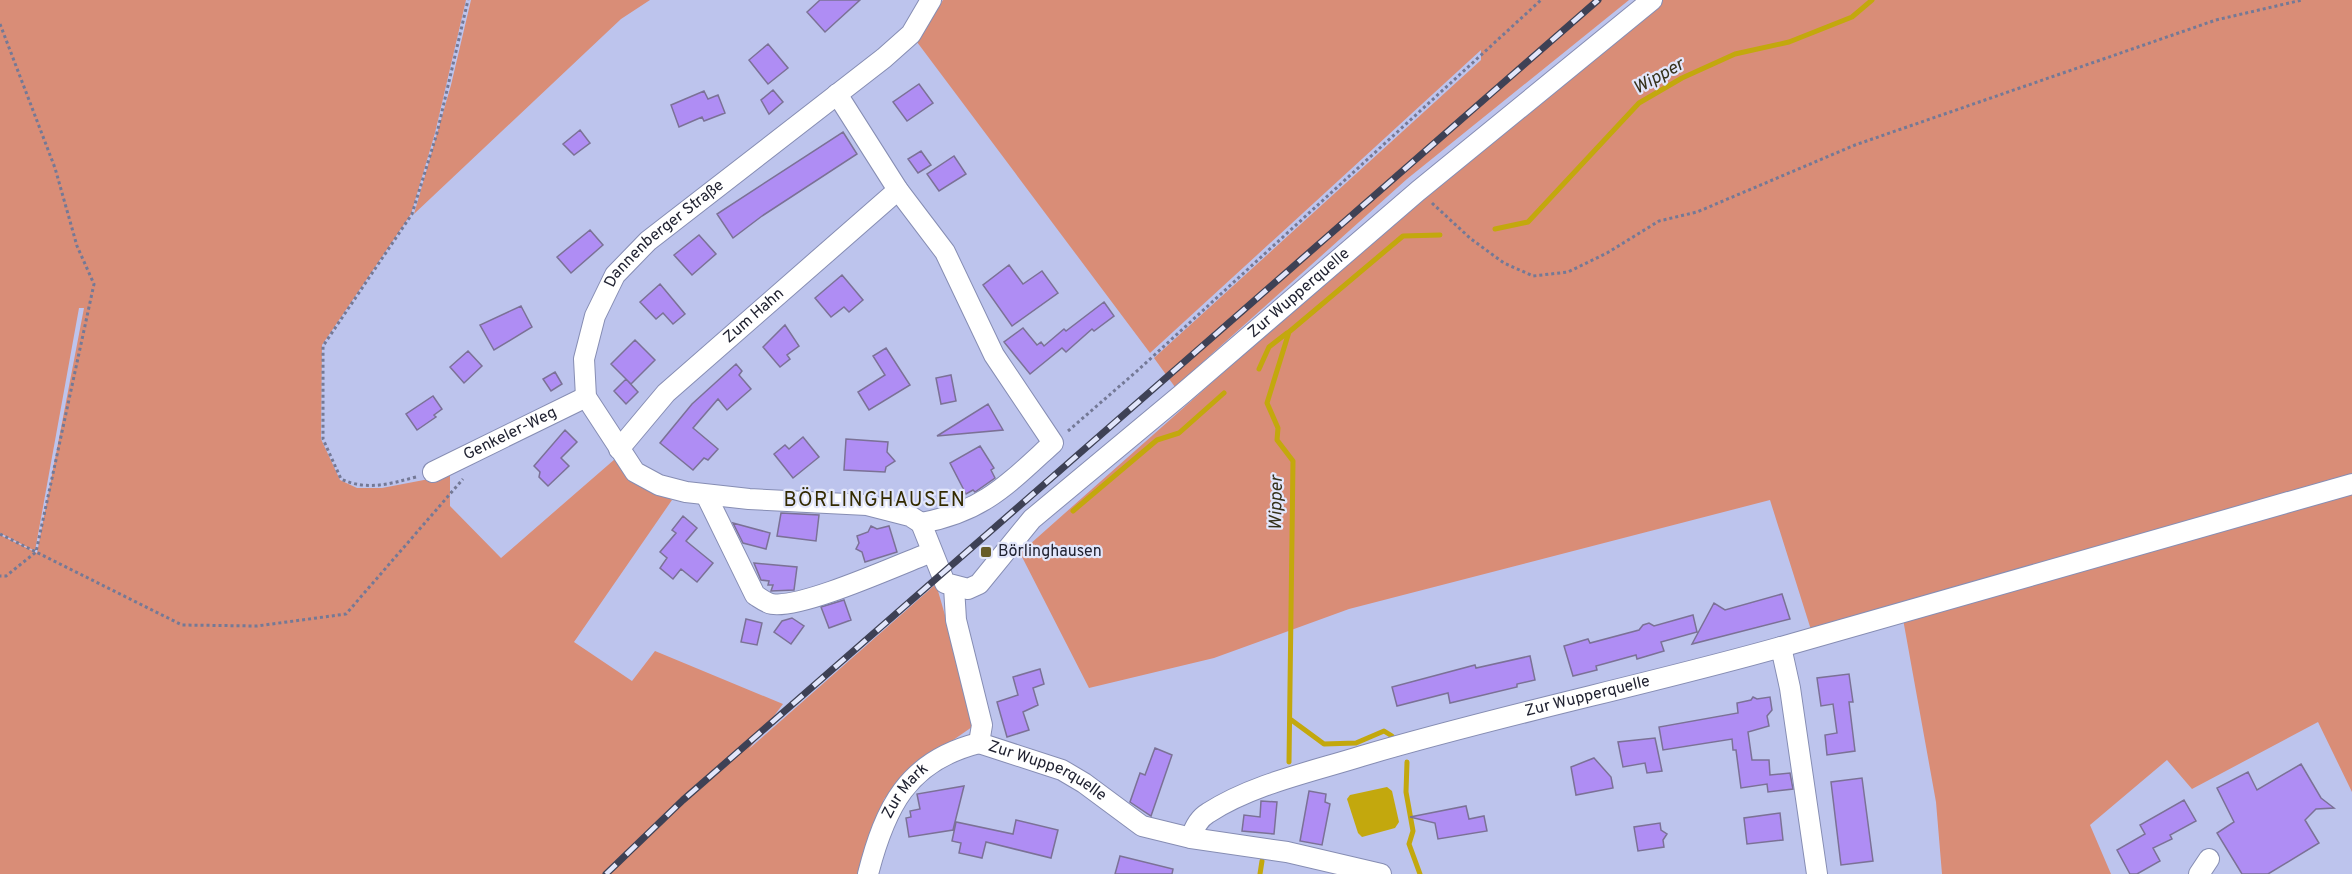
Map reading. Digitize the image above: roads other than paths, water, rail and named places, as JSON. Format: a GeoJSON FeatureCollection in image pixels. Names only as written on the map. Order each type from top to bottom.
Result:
{"type":"FeatureCollection","features":[{"type":"Feature","properties":{"kind":"street","name":"Dannenberger Straße"},"geometry":{"type":"LineString","coordinates":[[586,397],[586,342],[595,316],[615,275],[648,241],[911,34],[931,0]]}},
{"type":"Feature","properties":{"kind":"street","name":"Zur Wupperquelle"},"geometry":{"type":"LineString","coordinates":[[1381,874],[1287,852],[1191,838],[1142,826],[1084,783],[1062,770],[979,743],[982,725],[956,620],[954,587],[968,589],[979,584],[1032,519],[1418,191],[1653,0]]}},
{"type":"Feature","properties":{"kind":"street"},"geometry":{"type":"LineString","coordinates":[[837,94],[898,190],[945,252],[994,355],[1053,443],[988,500],[967,511],[921,523]]}},
{"type":"Feature","properties":{"kind":"street","name":"Zum Hahn"},"geometry":{"type":"LineString","coordinates":[[619,448],[666,393],[898,190]]}},
{"type":"Feature","properties":{"kind":"street"},"geometry":{"type":"LineString","coordinates":[[586,397],[635,471],[659,485],[706,495],[867,505],[910,516],[921,523],[945,583],[954,587]]}},
{"type":"Feature","properties":{"kind":"street","name":"Genkeler-Weg"},"geometry":{"type":"LineString","coordinates":[[434,472],[586,397]]}},
{"type":"Feature","properties":{"kind":"street","name":"Zur Wupperquelle"},"geometry":{"type":"LineString","coordinates":[[1191,838],[1195,825],[1207,814],[1261,788],[1308,772],[1406,743],[1781,647],[2352,484]]}},
{"type":"Feature","properties":{"kind":"street"},"geometry":{"type":"LineString","coordinates":[[706,495],[755,595],[770,604],[793,603],[932,552]]}},
{"type":"Feature","properties":{"kind":"street"},"geometry":{"type":"LineString","coordinates":[[1781,647],[1790,688],[1817,874]]}},
{"type":"Feature","properties":{"kind":"street","name":"Zur Mark"},"geometry":{"type":"LineString","coordinates":[[868,874],[878,838],[898,794],[929,764],[958,748],[979,743]]}},
{"type":"Feature","properties":{"kind":"waterway","name":"Wipper"},"geometry":{"type":"LineString","coordinates":[[1495,229],[1528,222],[1639,103],[1682,78],[1735,54],[1789,42],[1852,17],[1872,0]]}},
{"type":"Feature","properties":{"kind":"waterway","name":"Wipper"},"geometry":{"type":"LineString","coordinates":[[1289,762],[1293,461],[1277,440],[1278,428],[1267,403],[1289,332],[1403,236],[1440,235]]}},
{"type":"Feature","properties":{"kind":"waterway"},"geometry":{"type":"LineString","coordinates":[[1259,369],[1269,347],[1287,333]]}},
{"type":"Feature","properties":{"kind":"waterway"},"geometry":{"type":"LineString","coordinates":[[1073,511],[1157,440],[1179,433],[1224,393]]}},
{"type":"Feature","properties":{"kind":"waterway"},"geometry":{"type":"LineString","coordinates":[[1290,719],[1324,744],[1356,743],[1384,731],[1392,736]]}},
{"type":"Feature","properties":{"kind":"waterway"},"geometry":{"type":"LineString","coordinates":[[1407,762],[1406,792],[1413,831],[1409,844],[1420,874]]}},
{"type":"Feature","properties":{"kind":"waterway","name":"Wipper"},"geometry":{"type":"LineString","coordinates":[[1260,874],[1262,861]]}},
{"type":"Feature","properties":{"kind":"railway"},"geometry":{"type":"LineString","coordinates":[[606,874],[683,800],[1598,0]]}},
{"type":"Feature","properties":{"kind":"place","name":"Börlinghausen"},"geometry":{"type":"Point","coordinates":[986,552]}},
{"type":"Feature","properties":{"kind":"district","name":"BÖRLINGHAUSEN"},"geometry":{"type":"Point","coordinates":[875,501]}}]}
